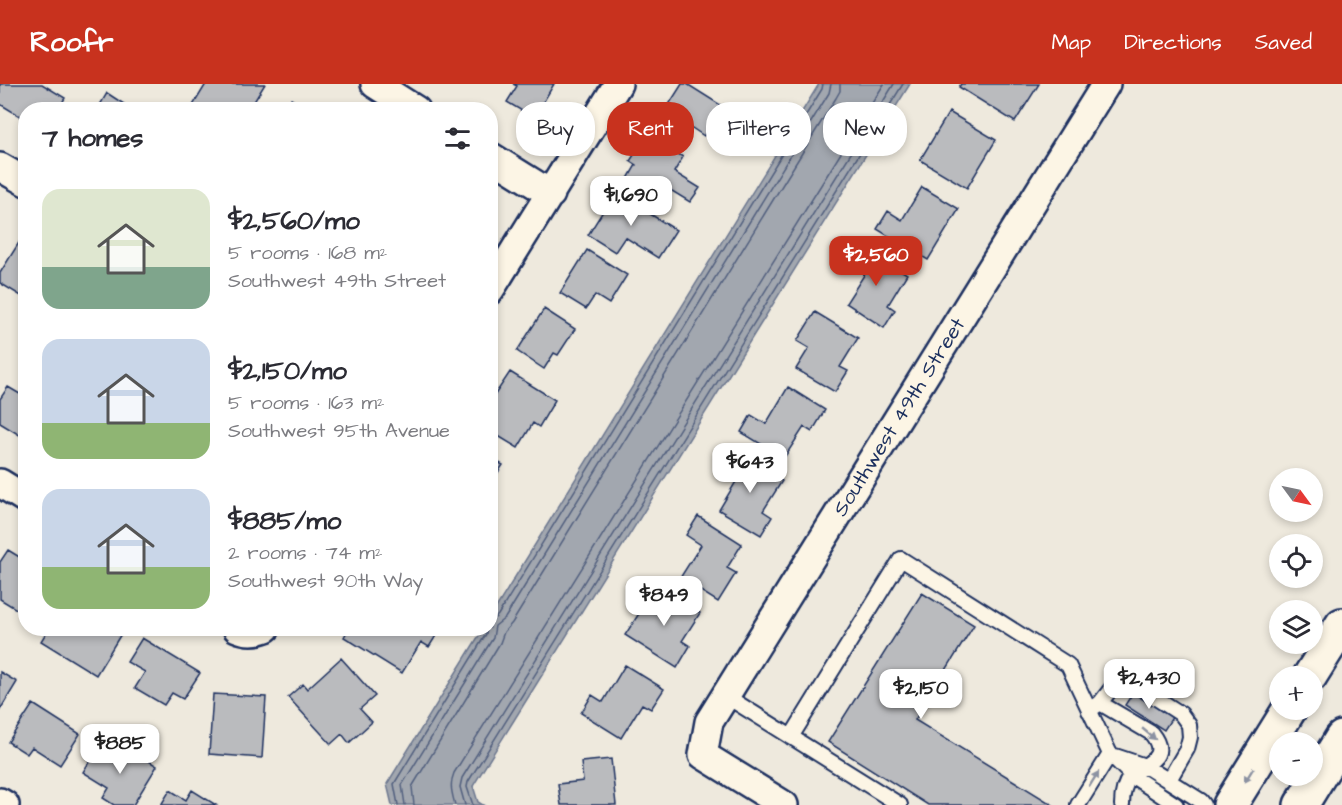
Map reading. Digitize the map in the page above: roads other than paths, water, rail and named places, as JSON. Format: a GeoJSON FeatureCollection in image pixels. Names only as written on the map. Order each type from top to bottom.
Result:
{"type":"FeatureCollection","features":[{"type":"Feature","properties":{"kind":"main road"},"geometry":{"type":"LineString","coordinates":[[1316,666],[1342,624]]}},
{"type":"Feature","properties":{"kind":"main road"},"geometry":{"type":"LineString","coordinates":[[1230,805],[1283,720]]}},
{"type":"Feature","properties":{"kind":"main road"},"geometry":{"type":"LineString","coordinates":[[1301,805],[1342,738]]}},
{"type":"Feature","properties":{"kind":"street"},"geometry":{"type":"LineString","coordinates":[[375,84],[403,102]]}},
{"type":"Feature","properties":{"kind":"street"},"geometry":{"type":"LineString","coordinates":[[498,277],[618,84]]}},
{"type":"Feature","properties":{"kind":"street","name":"Southwest 49th Street"},"geometry":{"type":"LineString","coordinates":[[784,805],[703,755],[710,722],[1106,84]]}},
{"type":"Feature","properties":{"kind":"street"},"geometry":{"type":"LineString","coordinates":[[498,161],[551,194]]}},
{"type":"Feature","properties":{"kind":"street"},"geometry":{"type":"LineString","coordinates":[[0,167],[18,177]]}},
{"type":"Feature","properties":{"kind":"street"},"geometry":{"type":"LineString","coordinates":[[0,483],[18,494]]}},
{"type":"Feature","properties":{"kind":"street"},"geometry":{"type":"LineString","coordinates":[[0,802],[5,805]]}},
{"type":"Feature","properties":{"kind":"lane"},"geometry":{"type":"LineString","coordinates":[[791,737],[901,559],[1068,665],[1095,707],[1110,754],[1131,775],[1176,805]]}},
{"type":"Feature","properties":{"kind":"lane"},"geometry":{"type":"LineString","coordinates":[[1095,707],[1114,685],[1124,682],[1137,685],[1181,714],[1189,724],[1190,737],[1187,749],[1169,780]]}},
{"type":"Feature","properties":{"kind":"lane"},"geometry":{"type":"LineString","coordinates":[[726,696],[900,805]]}},
{"type":"Feature","properties":{"kind":"lane"},"geometry":{"type":"LineString","coordinates":[[1095,707],[1151,733],[1157,741],[1158,750],[1153,761],[1131,775],[1125,785],[1122,805]]}},
{"type":"Feature","properties":{"kind":"lane"},"geometry":{"type":"LineString","coordinates":[[1110,754],[1145,766],[1204,805]]}},
{"type":"Feature","properties":{"kind":"lane"},"geometry":{"type":"LineString","coordinates":[[1078,805],[1110,754]]}},
{"type":"Feature","properties":{"kind":"water"},"geometry":{"type":"Polygon","coordinates":[[[819,84],[910,84],[899,102],[823,102],[823,156],[865,156],[473,786],[478,802],[483,805],[392,805],[387,784],[479,636],[498,636],[498,605],[775,156],[811,156],[811,102],[808,102],[819,84]]]}}]}
